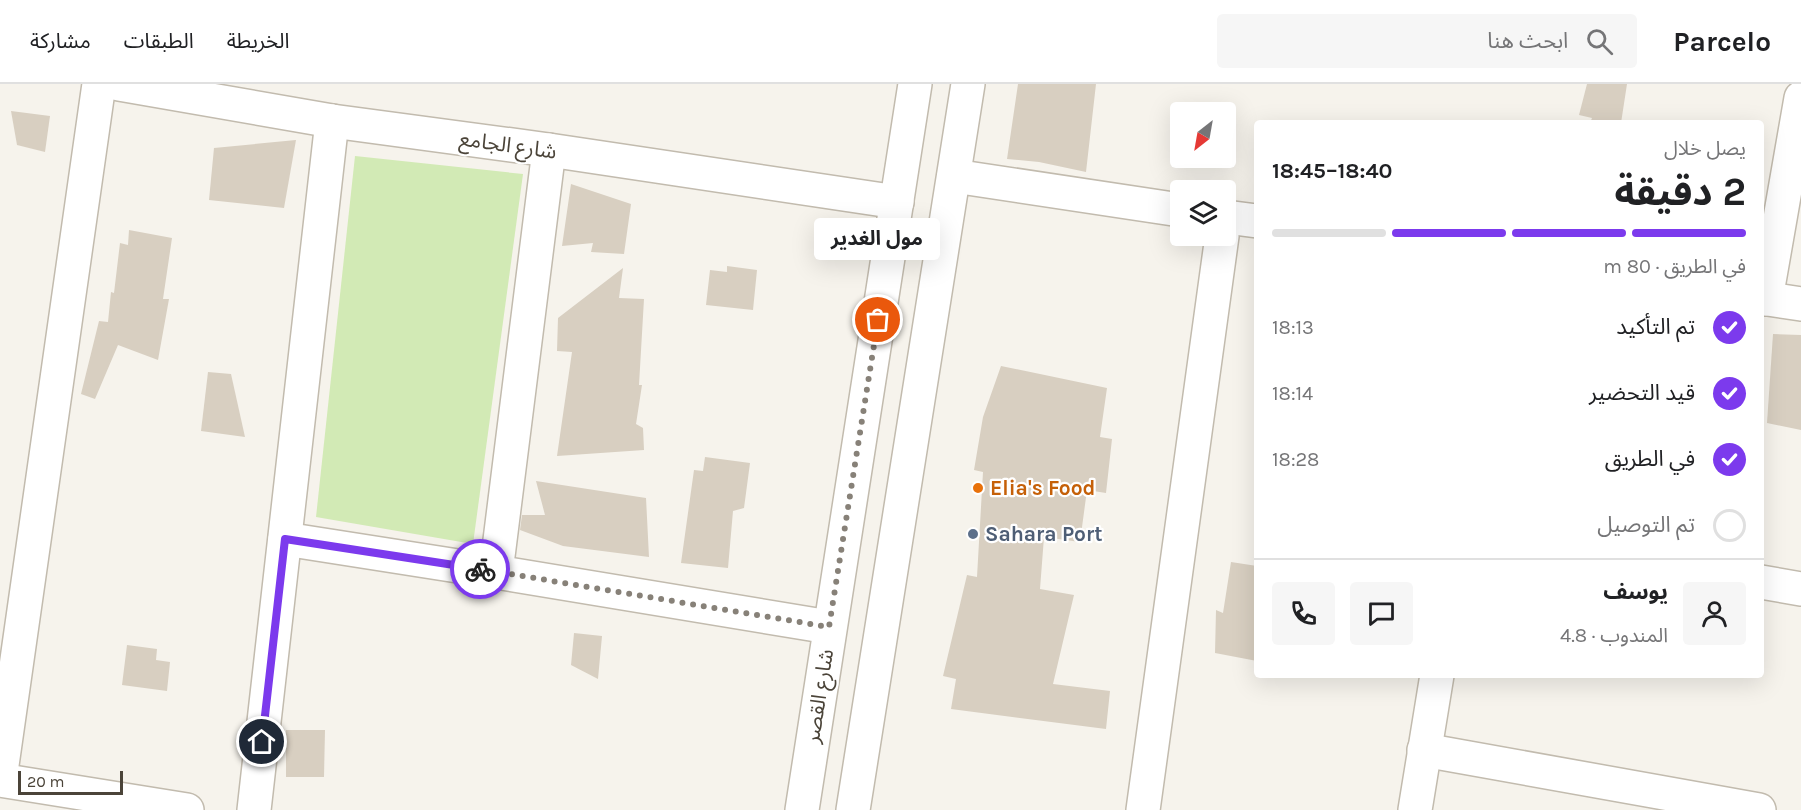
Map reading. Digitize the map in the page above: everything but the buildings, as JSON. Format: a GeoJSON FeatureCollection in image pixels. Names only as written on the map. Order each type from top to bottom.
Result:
{"type":"FeatureCollection","features":[{"type":"Feature","properties":{"kind":"street"},"geometry":{"type":"LineString","coordinates":[[99,84],[0,779],[187,810]]}},
{"type":"Feature","properties":{"kind":"street","name":"شارع الجامع"},"geometry":{"type":"LineString","coordinates":[[119,84],[332,121],[549,150],[897,202]]}},
{"type":"Feature","properties":{"kind":"street","name":"شارع القصر"},"geometry":{"type":"LineString","coordinates":[[802,810],[915,84]]}},
{"type":"Feature","properties":{"kind":"street"},"geometry":{"type":"LineString","coordinates":[[852,810],[968,84]]}},
{"type":"Feature","properties":{"kind":"street"},"geometry":{"type":"LineString","coordinates":[[1801,98],[1764,298],[1801,304]]}},
{"type":"Feature","properties":{"kind":"street"},"geometry":{"type":"LineString","coordinates":[[254,810],[332,121]]}},
{"type":"Feature","properties":{"kind":"street"},"geometry":{"type":"LineString","coordinates":[[496,572],[549,150]]}},
{"type":"Feature","properties":{"kind":"street"},"geometry":{"type":"LineString","coordinates":[[954,176],[1170,208]]}},
{"type":"Feature","properties":{"kind":"street"},"geometry":{"type":"LineString","coordinates":[[1236,218],[1254,221]]}},
{"type":"Feature","properties":{"kind":"street"},"geometry":{"type":"LineString","coordinates":[[1143,810],[1221,246]]}},
{"type":"Feature","properties":{"kind":"street"},"geometry":{"type":"LineString","coordinates":[[285,539],[829,627]]}},
{"type":"Feature","properties":{"kind":"street"},"geometry":{"type":"LineString","coordinates":[[1764,583],[1801,589]]}},
{"type":"Feature","properties":{"kind":"street"},"geometry":{"type":"LineString","coordinates":[[1415,810],[1436,678]]}},
{"type":"Feature","properties":{"kind":"street"},"geometry":{"type":"LineString","coordinates":[[1424,750],[1759,810]]}},
{"type":"Feature","properties":{"kind":"green space"},"geometry":{"type":"Polygon","coordinates":[[[355,156],[523,174],[473,544],[316,517],[355,156]]]}},
{"type":"Feature","properties":{"kind":"way so far"},"geometry":{"type":"LineString","coordinates":[[480,569],[829,627],[878,320]]}},
{"type":"Feature","properties":{"kind":"place","name":"مول الغدير"},"geometry":{"type":"Point","coordinates":[878,320]}},
{"type":"Feature","properties":{"kind":"place","name":"Elia's Food"},"geometry":{"type":"Point","coordinates":[978,488]}},
{"type":"Feature","properties":{"kind":"place","name":"Sahara Port"},"geometry":{"type":"Point","coordinates":[973,534]}},
{"type":"Feature","properties":{"kind":"route"},"geometry":{"type":"LineString","coordinates":[[262,742],[285,539],[480,569]]}}]}
